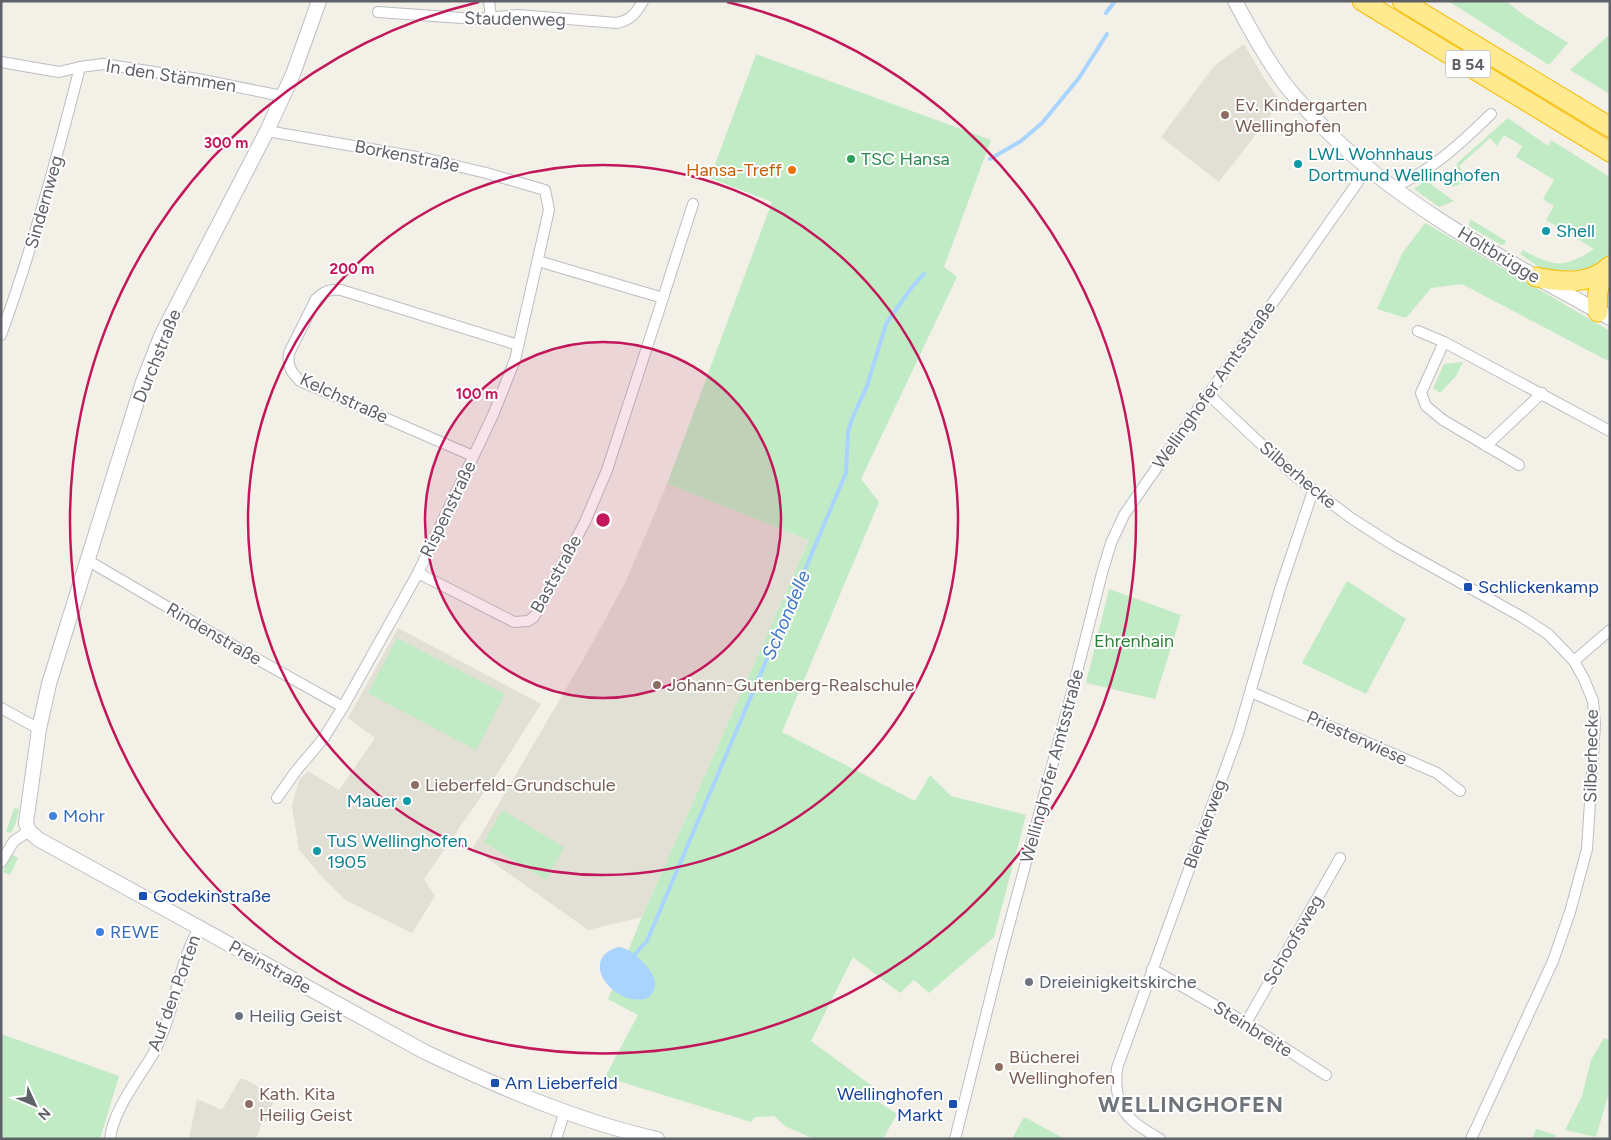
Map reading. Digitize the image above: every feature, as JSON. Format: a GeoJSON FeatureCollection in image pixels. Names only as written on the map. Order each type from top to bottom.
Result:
{"type":"FeatureCollection","features":[{"type":"Feature","properties":{"kind":"highway","name":"B 54"},"geometry":{"type":"LineString","coordinates":[[1362,1],[1606,152]]}},
{"type":"Feature","properties":{"kind":"highway","name":"B 54"},"geometry":{"type":"LineString","coordinates":[[1402,1],[1610,127]]}},
{"type":"Feature","properties":{"kind":"highway"},"geometry":{"type":"LineString","coordinates":[[1536,277],[1560,282],[1577,281],[1608,268]]}},
{"type":"Feature","properties":{"kind":"highway"},"geometry":{"type":"LineString","coordinates":[[1606,310],[1596,297],[1599,285],[1608,268]]}},
{"type":"Feature","properties":{"kind":"street","name":"Durchstraße"},"geometry":{"type":"LineString","coordinates":[[39,729],[49,684],[143,382],[162,334],[267,130],[303,48],[319,1]]}},
{"type":"Feature","properties":{"kind":"street"},"geometry":{"type":"LineString","coordinates":[[489,1],[491,17]]}},
{"type":"Feature","properties":{"kind":"street","name":"Staudenweg"},"geometry":{"type":"LineString","coordinates":[[378,12],[476,19],[518,15],[618,23],[627,21],[643,1]]}},
{"type":"Feature","properties":{"kind":"street","name":"Holtbrügge"},"geometry":{"type":"LineString","coordinates":[[1235,1],[1267,58],[1285,84],[1304,107],[1367,169],[1391,188],[1456,230],[1536,277],[1606,310]]}},
{"type":"Feature","properties":{"kind":"street","name":"In den Stämmen"},"geometry":{"type":"LineString","coordinates":[[1,62],[59,72],[103,64],[198,79],[282,96]]}},
{"type":"Feature","properties":{"kind":"street","name":"Sindernweg"},"geometry":{"type":"LineString","coordinates":[[1,335],[21,279],[53,173],[80,67]]}},
{"type":"Feature","properties":{"kind":"street"},"geometry":{"type":"LineString","coordinates":[[1391,188],[1403,183],[1449,154],[1491,114]]}},
{"type":"Feature","properties":{"kind":"street","name":"Borkenstraße"},"geometry":{"type":"LineString","coordinates":[[267,130],[428,159],[545,190]]}},
{"type":"Feature","properties":{"kind":"street","name":"Wellinghofer Amtsstraße"},"geometry":{"type":"LineString","coordinates":[[955,1139],[1003,947],[1070,701],[1102,574],[1112,543],[1124,515],[1367,169]]}},
{"type":"Feature","properties":{"kind":"street","name":"Rispenstraße"},"geometry":{"type":"LineString","coordinates":[[277,798],[296,771],[323,739],[343,707],[418,573],[501,399],[514,360],[538,261],[548,210],[545,190]]}},
{"type":"Feature","properties":{"kind":"street","name":"Baststraße"},"geometry":{"type":"LineString","coordinates":[[418,573],[514,622],[528,621],[534,617],[585,522],[608,470],[693,204]]}},
{"type":"Feature","properties":{"kind":"street"},"geometry":{"type":"LineString","coordinates":[[538,261],[663,298]]}},
{"type":"Feature","properties":{"kind":"street","name":"Kelchstraße"},"geometry":{"type":"LineString","coordinates":[[473,456],[300,381],[289,369],[289,354],[316,299],[323,292],[333,289],[518,345]]}},
{"type":"Feature","properties":{"kind":"street"},"geometry":{"type":"LineString","coordinates":[[1418,331],[1444,342],[1542,393],[1610,431]]}},
{"type":"Feature","properties":{"kind":"street"},"geometry":{"type":"LineString","coordinates":[[1444,342],[1421,393],[1426,406],[1443,420],[1519,465]]}},
{"type":"Feature","properties":{"kind":"street"},"geometry":{"type":"LineString","coordinates":[[1486,446],[1542,393]]}},
{"type":"Feature","properties":{"kind":"street","name":"Silberhecke"},"geometry":{"type":"LineString","coordinates":[[1208,394],[1295,476],[1351,518],[1393,545],[1548,634],[1574,661],[1584,678],[1593,701],[1595,724],[1587,849],[1562,938],[1471,1139]]}},
{"type":"Feature","properties":{"kind":"street","name":"Blenkerweg"},"geometry":{"type":"LineString","coordinates":[[1160,1139],[1137,1125],[1127,1116],[1120,1105],[1115,1084],[1117,1068],[1238,734],[1280,589],[1313,491]]}},
{"type":"Feature","properties":{"kind":"street","name":"Rindenstraße"},"geometry":{"type":"LineString","coordinates":[[87,560],[343,707]]}},
{"type":"Feature","properties":{"kind":"street"},"geometry":{"type":"LineString","coordinates":[[1574,661],[1610,630]]}},
{"type":"Feature","properties":{"kind":"street","name":"Priesterwiese"},"geometry":{"type":"LineString","coordinates":[[1251,692],[1437,774],[1460,791]]}},
{"type":"Feature","properties":{"kind":"street"},"geometry":{"type":"LineString","coordinates":[[1,708],[39,729],[26,813],[26,823],[29,832],[14,841],[1,862]]}},
{"type":"Feature","properties":{"kind":"street","name":"Preinstraße"},"geometry":{"type":"LineString","coordinates":[[29,832],[38,839],[425,1052],[489,1081],[565,1111],[656,1139]]}},
{"type":"Feature","properties":{"kind":"street","name":"Schoofsweg"},"geometry":{"type":"LineString","coordinates":[[1246,1022],[1340,858]]}},
{"type":"Feature","properties":{"kind":"street","name":"Auf den Porten"},"geometry":{"type":"LineString","coordinates":[[110,1139],[120,1109],[154,1053],[168,1019],[184,960],[199,928]]}},
{"type":"Feature","properties":{"kind":"street","name":"Steinbreite"},"geometry":{"type":"LineString","coordinates":[[1152,969],[1246,1022],[1326,1075]]}},
{"type":"Feature","properties":{"kind":"street"},"geometry":{"type":"LineString","coordinates":[[556,1139],[565,1111]]}},
{"type":"Feature","properties":{"kind":"shaded area","name":"Ev. Kindergarten Wellinghofen"},"geometry":{"type":"Polygon","coordinates":[[[1244,44],[1267,83],[1281,102],[1219,182],[1161,137],[1215,65],[1244,44]]]}},
{"type":"Feature","properties":{"kind":"shaded area","name":"Johann-Gutenberg-Realschule"},"geometry":{"type":"Polygon","coordinates":[[[667,484],[809,540],[642,917],[588,930],[473,848],[588,651],[626,581],[667,484]]]}},
{"type":"Feature","properties":{"kind":"shaded area","name":"Lieberfeld-Grundschule"},"geometry":{"type":"Polygon","coordinates":[[[398,628],[541,704],[500,769],[424,879],[435,896],[412,933],[347,901],[324,879],[299,850],[292,806],[299,780],[308,771],[339,790],[375,738],[348,718],[398,628]]]}},
{"type":"Feature","properties":{"kind":"shaded area","name":"Kath. Kita Heilig Geist"},"geometry":{"type":"Polygon","coordinates":[[[240,1079],[244,1079],[275,1096],[267,1121],[262,1122],[256,1139],[189,1139],[197,1099],[222,1110],[240,1079]]]}},
{"type":"Feature","properties":{"kind":"green space"},"geometry":{"type":"Polygon","coordinates":[[[1448,1],[1506,1],[1525,16],[1568,43],[1549,65],[1448,1]]]}},
{"type":"Feature","properties":{"kind":"green space"},"geometry":{"type":"Polygon","coordinates":[[[1610,34],[1610,94],[1570,70],[1610,34]]]}},
{"type":"Feature","properties":{"kind":"green space"},"geometry":{"type":"Polygon","coordinates":[[[756,54],[991,140],[944,267],[957,277],[861,479],[879,502],[782,732],[915,801],[930,775],[951,796],[1026,815],[994,937],[929,993],[914,980],[900,993],[853,957],[811,1041],[872,1086],[867,1094],[897,1114],[883,1139],[814,1139],[785,1126],[774,1116],[755,1117],[751,1122],[605,1077],[638,1015],[608,999],[642,917],[809,540],[667,484],[772,202],[710,178],[756,54]]]}},
{"type":"Feature","properties":{"kind":"green space"},"geometry":{"type":"Polygon","coordinates":[[[1508,118],[1548,146],[1551,140],[1610,177],[1609,257],[1587,270],[1554,271],[1539,267],[1520,254],[1523,250],[1543,260],[1566,263],[1594,249],[1546,220],[1554,206],[1543,199],[1554,180],[1516,157],[1522,146],[1504,135],[1497,146],[1490,138],[1459,166],[1470,180],[1453,187],[1439,177],[1458,166],[1456,164],[1508,118]]]}},
{"type":"Feature","properties":{"kind":"green space"},"geometry":{"type":"Polygon","coordinates":[[[1424,182],[1429,183],[1454,201],[1439,207],[1414,189],[1424,182]]]}},
{"type":"Feature","properties":{"kind":"green space"},"geometry":{"type":"Polygon","coordinates":[[[1470,219],[1506,241],[1505,244],[1501,245],[1469,226],[1470,219]]]}},
{"type":"Feature","properties":{"kind":"green space"},"geometry":{"type":"Polygon","coordinates":[[[1425,223],[1610,331],[1610,362],[1462,284],[1431,288],[1406,318],[1377,309],[1403,252],[1425,223]]]}},
{"type":"Feature","properties":{"kind":"green space"},"geometry":{"type":"Polygon","coordinates":[[[1463,362],[1456,376],[1440,393],[1433,388],[1444,364],[1463,362]]]}},
{"type":"Feature","properties":{"kind":"green space"},"geometry":{"type":"Polygon","coordinates":[[[1347,581],[1406,619],[1366,694],[1302,663],[1347,581]]]}},
{"type":"Feature","properties":{"kind":"green space","name":"Ehrenhain"},"geometry":{"type":"Polygon","coordinates":[[[1109,589],[1181,615],[1155,699],[1086,683],[1109,589]]]}},
{"type":"Feature","properties":{"kind":"green space"},"geometry":{"type":"Polygon","coordinates":[[[397,638],[505,694],[476,750],[368,693],[397,638]]]}},
{"type":"Feature","properties":{"kind":"green space"},"geometry":{"type":"Polygon","coordinates":[[[14,808],[19,809],[16,823],[11,833],[6,832],[14,808]]]}},
{"type":"Feature","properties":{"kind":"green space"},"geometry":{"type":"Polygon","coordinates":[[[502,810],[564,847],[546,880],[484,842],[502,810]]]}},
{"type":"Feature","properties":{"kind":"green space"},"geometry":{"type":"Polygon","coordinates":[[[11,854],[18,858],[10,875],[3,872],[11,854]]]}},
{"type":"Feature","properties":{"kind":"green space"},"geometry":{"type":"Polygon","coordinates":[[[1,1034],[119,1076],[100,1139],[1,1139],[1,1034]]]}},
{"type":"Feature","properties":{"kind":"green space"},"geometry":{"type":"Polygon","coordinates":[[[1604,1038],[1610,1040],[1610,1089],[1596,1137],[1565,1130],[1582,1096],[1591,1060],[1604,1038]]]}},
{"type":"Feature","properties":{"kind":"green space"},"geometry":{"type":"Polygon","coordinates":[[[1024,1117],[1065,1139],[1012,1139],[1024,1117]]]}},
{"type":"Feature","properties":{"kind":"green space"},"geometry":{"type":"Polygon","coordinates":[[[1536,1129],[1556,1135],[1554,1139],[1532,1139],[1536,1129]]]}},
{"type":"Feature","properties":{"kind":"water"},"geometry":{"type":"Polygon","coordinates":[[[619,947],[636,955],[651,972],[655,985],[648,998],[635,999],[623,996],[613,990],[605,981],[600,971],[601,961],[607,953],[619,947]]]}},
{"type":"Feature","properties":{"kind":"waterway","name":"Schondelle"},"geometry":{"type":"LineString","coordinates":[[1106,13],[1115,1]]}},
{"type":"Feature","properties":{"kind":"waterway","name":"Schondelle"},"geometry":{"type":"LineString","coordinates":[[990,159],[1021,141],[1042,123],[1079,78],[1107,34]]}},
{"type":"Feature","properties":{"kind":"waterway","name":"Schondelle"},"geometry":{"type":"LineString","coordinates":[[635,954],[647,941],[846,473],[848,432],[867,386],[886,324],[912,287],[924,274]]}},
{"type":"Feature","properties":{"kind":"place","name":"Ev. Kindergarten Wellinghofen"},"geometry":{"type":"Point","coordinates":[1225,115]}},
{"type":"Feature","properties":{"kind":"place","name":"TSC Hansa"},"geometry":{"type":"Point","coordinates":[851,159]}},
{"type":"Feature","properties":{"kind":"place","name":"LWL Wohnhaus Dortmund Wellinghofen"},"geometry":{"type":"Point","coordinates":[1298,164]}},
{"type":"Feature","properties":{"kind":"place","name":"Hansa-Treff"},"geometry":{"type":"Point","coordinates":[792,170]}},
{"type":"Feature","properties":{"kind":"place","name":"Shell"},"geometry":{"type":"Point","coordinates":[1546,231]}},
{"type":"Feature","properties":{"kind":"place","name":"Schlickenkamp"},"geometry":{"type":"Point","coordinates":[1468,587]}},
{"type":"Feature","properties":{"kind":"place","name":"Johann-Gutenberg-Realschule"},"geometry":{"type":"Point","coordinates":[657,685]}},
{"type":"Feature","properties":{"kind":"place","name":"Lieberfeld-Grundschule"},"geometry":{"type":"Point","coordinates":[415,785]}},
{"type":"Feature","properties":{"kind":"place","name":"Mauer"},"geometry":{"type":"Point","coordinates":[407,801]}},
{"type":"Feature","properties":{"kind":"place","name":"Mohr"},"geometry":{"type":"Point","coordinates":[53,816]}},
{"type":"Feature","properties":{"kind":"place","name":"TuS Wellinghofen 1905"},"geometry":{"type":"Point","coordinates":[317,851]}},
{"type":"Feature","properties":{"kind":"place","name":"Godekinstraße"},"geometry":{"type":"Point","coordinates":[143,896]}},
{"type":"Feature","properties":{"kind":"place","name":"REWE"},"geometry":{"type":"Point","coordinates":[100,932]}},
{"type":"Feature","properties":{"kind":"place","name":"Dreieinigkeitskirche"},"geometry":{"type":"Point","coordinates":[1029,982]}},
{"type":"Feature","properties":{"kind":"place","name":"Heilig Geist"},"geometry":{"type":"Point","coordinates":[239,1016]}},
{"type":"Feature","properties":{"kind":"place","name":"Bücherei Wellinghofen"},"geometry":{"type":"Point","coordinates":[999,1067]}},
{"type":"Feature","properties":{"kind":"place","name":"Am Lieberfeld"},"geometry":{"type":"Point","coordinates":[495,1083]}},
{"type":"Feature","properties":{"kind":"place","name":"Kath. Kita Heilig Geist"},"geometry":{"type":"Point","coordinates":[249,1104]}},
{"type":"Feature","properties":{"kind":"place","name":"Wellinghofen Markt"},"geometry":{"type":"Point","coordinates":[953,1104]}},
{"type":"Feature","properties":{"kind":"district","name":"WELLINGHOFEN"},"geometry":{"type":"Point","coordinates":[1191,1104]}}]}
